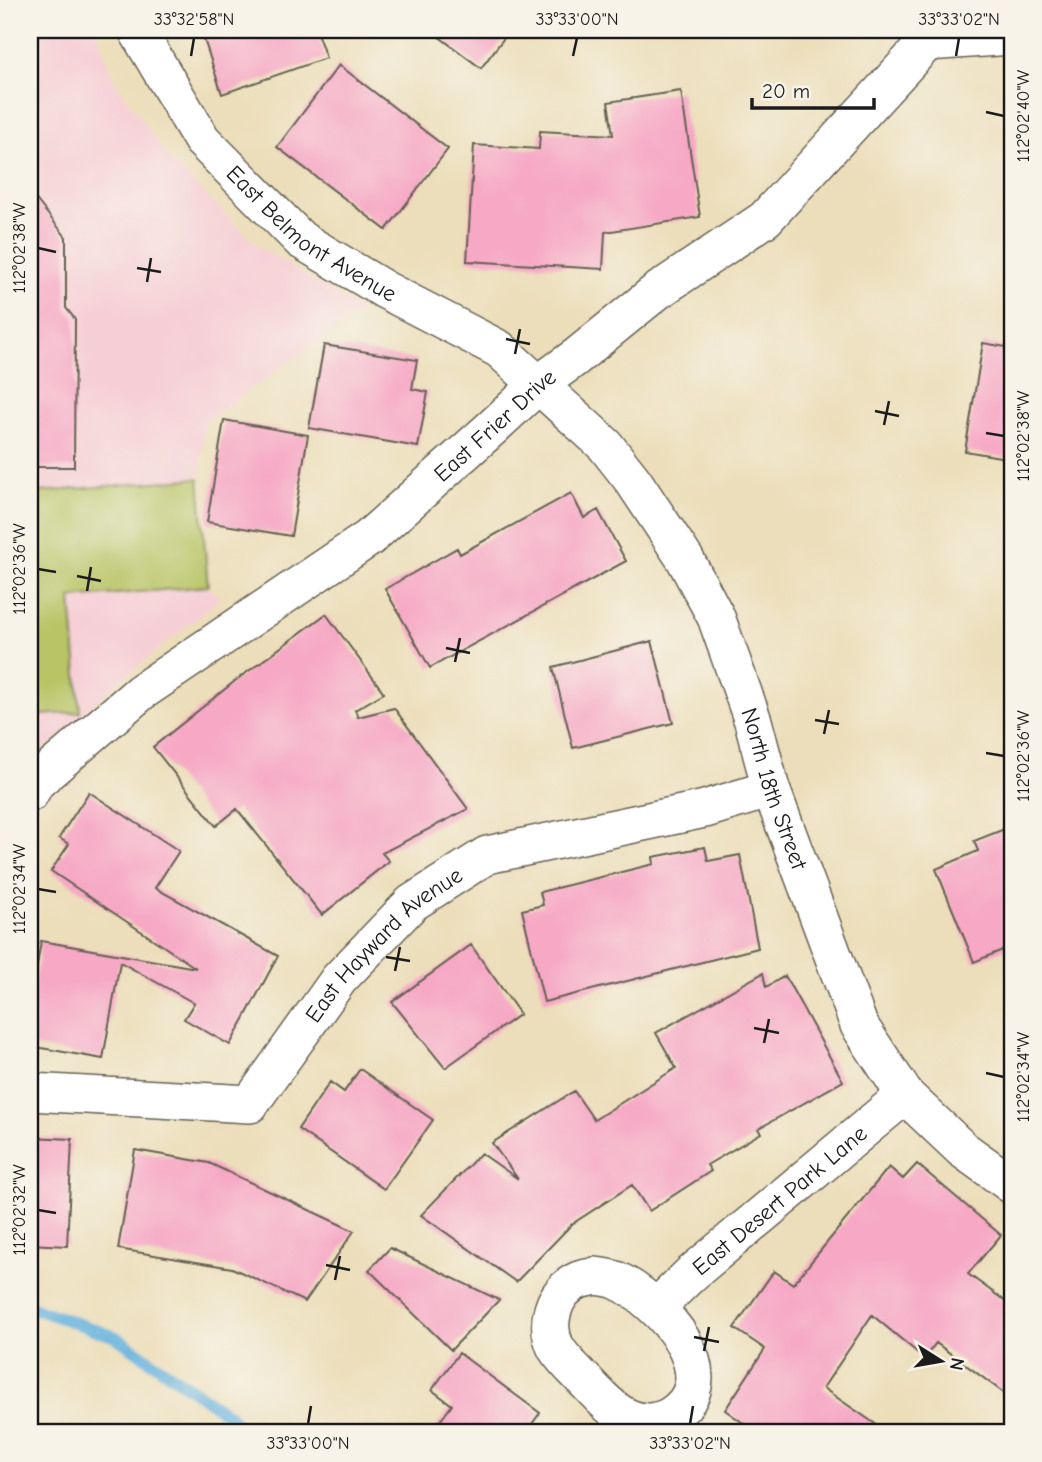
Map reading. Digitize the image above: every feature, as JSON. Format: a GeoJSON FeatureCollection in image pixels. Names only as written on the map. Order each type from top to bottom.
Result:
{"type":"FeatureCollection","features":[{"type":"Feature","properties":{"kind":"street","name":"East Belmont Avenue"},"geometry":{"type":"LineString","coordinates":[[137,30],[202,140],[301,240],[385,290],[499,349],[539,384]]}},
{"type":"Feature","properties":{"kind":"street","name":"East Frier Drive"},"geometry":{"type":"LineString","coordinates":[[30,793],[36,782],[141,692],[369,538],[539,384],[656,292],[765,219],[932,36]]}},
{"type":"Feature","properties":{"kind":"street"},"geometry":{"type":"LineString","coordinates":[[932,36],[1012,36]]}},
{"type":"Feature","properties":{"kind":"street","name":"North 18th Street"},"geometry":{"type":"LineString","coordinates":[[539,384],[605,446],[634,482],[685,559],[716,617],[753,721],[771,789],[859,1025],[905,1095],[962,1149],[1012,1185]]}},
{"type":"Feature","properties":{"kind":"street","name":"East Hayward Avenue"},"geometry":{"type":"LineString","coordinates":[[30,1092],[250,1104],[340,979],[403,912],[412,903],[487,855],[705,809],[771,789]]}},
{"type":"Feature","properties":{"kind":"street","name":"East Desert Park Lane"},"geometry":{"type":"LineString","coordinates":[[656,1308],[691,1274],[905,1095]]}},
{"type":"Feature","properties":{"kind":"shaded area"},"geometry":{"type":"Polygon","coordinates":[[[30,30],[96,30],[113,78],[170,160],[259,247],[361,310],[205,422],[199,478],[208,586],[220,599],[116,684],[30,763],[30,30]]]}},
{"type":"Feature","properties":{"kind":"green space"},"geometry":{"type":"Polygon","coordinates":[[[199,478],[208,586],[71,598],[80,712],[30,716],[30,493],[199,478]]]}},
{"type":"Feature","properties":{"kind":"building"},"geometry":{"type":"Polygon","coordinates":[[[201,30],[316,30],[326,58],[222,94],[201,30]]]}},
{"type":"Feature","properties":{"kind":"building"},"geometry":{"type":"Polygon","coordinates":[[[430,30],[510,30],[481,68],[430,30]]]}},
{"type":"Feature","properties":{"kind":"building"},"geometry":{"type":"Polygon","coordinates":[[[339,65],[448,149],[386,230],[277,147],[339,65]]]}},
{"type":"Feature","properties":{"kind":"building"},"geometry":{"type":"Polygon","coordinates":[[[681,91],[700,217],[605,232],[603,269],[467,261],[474,145],[539,149],[540,131],[613,135],[608,102],[681,91]]]}},
{"type":"Feature","properties":{"kind":"building"},"geometry":{"type":"Polygon","coordinates":[[[30,192],[66,237],[66,308],[75,319],[74,467],[30,467],[30,192]]]}},
{"type":"Feature","properties":{"kind":"building"},"geometry":{"type":"Polygon","coordinates":[[[983,343],[1012,348],[1012,459],[965,451],[983,343]]]}},
{"type":"Feature","properties":{"kind":"building"},"geometry":{"type":"Polygon","coordinates":[[[324,345],[417,360],[412,389],[428,392],[418,447],[309,428],[324,345]]]}},
{"type":"Feature","properties":{"kind":"building"},"geometry":{"type":"Polygon","coordinates":[[[224,420],[308,435],[291,536],[207,522],[224,420]]]}},
{"type":"Feature","properties":{"kind":"building"},"geometry":{"type":"Polygon","coordinates":[[[571,493],[584,518],[598,510],[626,561],[430,668],[385,589],[457,548],[460,554],[571,493]]]}},
{"type":"Feature","properties":{"kind":"building"},"geometry":{"type":"Polygon","coordinates":[[[326,614],[384,693],[355,710],[358,717],[394,708],[468,809],[382,853],[389,861],[322,915],[237,809],[216,826],[153,747],[235,681],[326,614]]]}},
{"type":"Feature","properties":{"kind":"building"},"geometry":{"type":"Polygon","coordinates":[[[652,641],[673,723],[573,748],[553,667],[652,641]]]}},
{"type":"Feature","properties":{"kind":"building"},"geometry":{"type":"Polygon","coordinates":[[[89,792],[179,851],[155,888],[278,956],[230,1045],[184,1019],[194,1003],[120,962],[103,1059],[30,1046],[30,1009],[41,941],[196,968],[51,871],[69,844],[59,838],[89,792]]]}},
{"type":"Feature","properties":{"kind":"building"},"geometry":{"type":"Polygon","coordinates":[[[1012,826],[1012,946],[974,962],[936,869],[978,851],[974,841],[1012,826]]]}},
{"type":"Feature","properties":{"kind":"building"},"geometry":{"type":"Polygon","coordinates":[[[705,847],[708,861],[740,855],[758,948],[544,1002],[522,910],[543,905],[540,892],[654,864],[653,857],[705,847]]]}},
{"type":"Feature","properties":{"kind":"building"},"geometry":{"type":"Polygon","coordinates":[[[471,945],[520,1014],[445,1068],[392,1002],[471,945]]]}},
{"type":"Feature","properties":{"kind":"building"},"geometry":{"type":"Polygon","coordinates":[[[763,973],[766,987],[785,976],[843,1081],[758,1129],[761,1133],[707,1165],[711,1171],[649,1211],[632,1185],[572,1224],[516,1282],[421,1215],[481,1153],[518,1179],[492,1143],[574,1091],[594,1120],[676,1068],[656,1033],[763,973]]]}},
{"type":"Feature","properties":{"kind":"building"},"geometry":{"type":"Polygon","coordinates":[[[360,1069],[433,1120],[384,1189],[298,1129],[330,1082],[344,1092],[360,1069]]]}},
{"type":"Feature","properties":{"kind":"building"},"geometry":{"type":"Polygon","coordinates":[[[30,1137],[72,1139],[67,1246],[30,1244],[30,1137]]]}},
{"type":"Feature","properties":{"kind":"building"},"geometry":{"type":"Polygon","coordinates":[[[135,1150],[209,1163],[354,1231],[305,1302],[232,1268],[118,1249],[135,1150]]]}},
{"type":"Feature","properties":{"kind":"building"},"geometry":{"type":"Polygon","coordinates":[[[917,1164],[1001,1235],[968,1274],[1012,1306],[1012,1399],[936,1343],[924,1358],[872,1315],[823,1388],[887,1432],[756,1432],[725,1410],[765,1349],[734,1328],[774,1271],[793,1284],[889,1167],[903,1179],[917,1164]]]}},
{"type":"Feature","properties":{"kind":"building"},"geometry":{"type":"Polygon","coordinates":[[[390,1248],[499,1300],[451,1350],[369,1270],[390,1248]]]}},
{"type":"Feature","properties":{"kind":"building"},"geometry":{"type":"Polygon","coordinates":[[[459,1353],[540,1413],[526,1432],[432,1432],[452,1405],[432,1390],[459,1353]]]}},
{"type":"Feature","properties":{"kind":"waterway"},"geometry":{"type":"LineString","coordinates":[[30,1307],[116,1337],[229,1415],[244,1432]]}}]}
